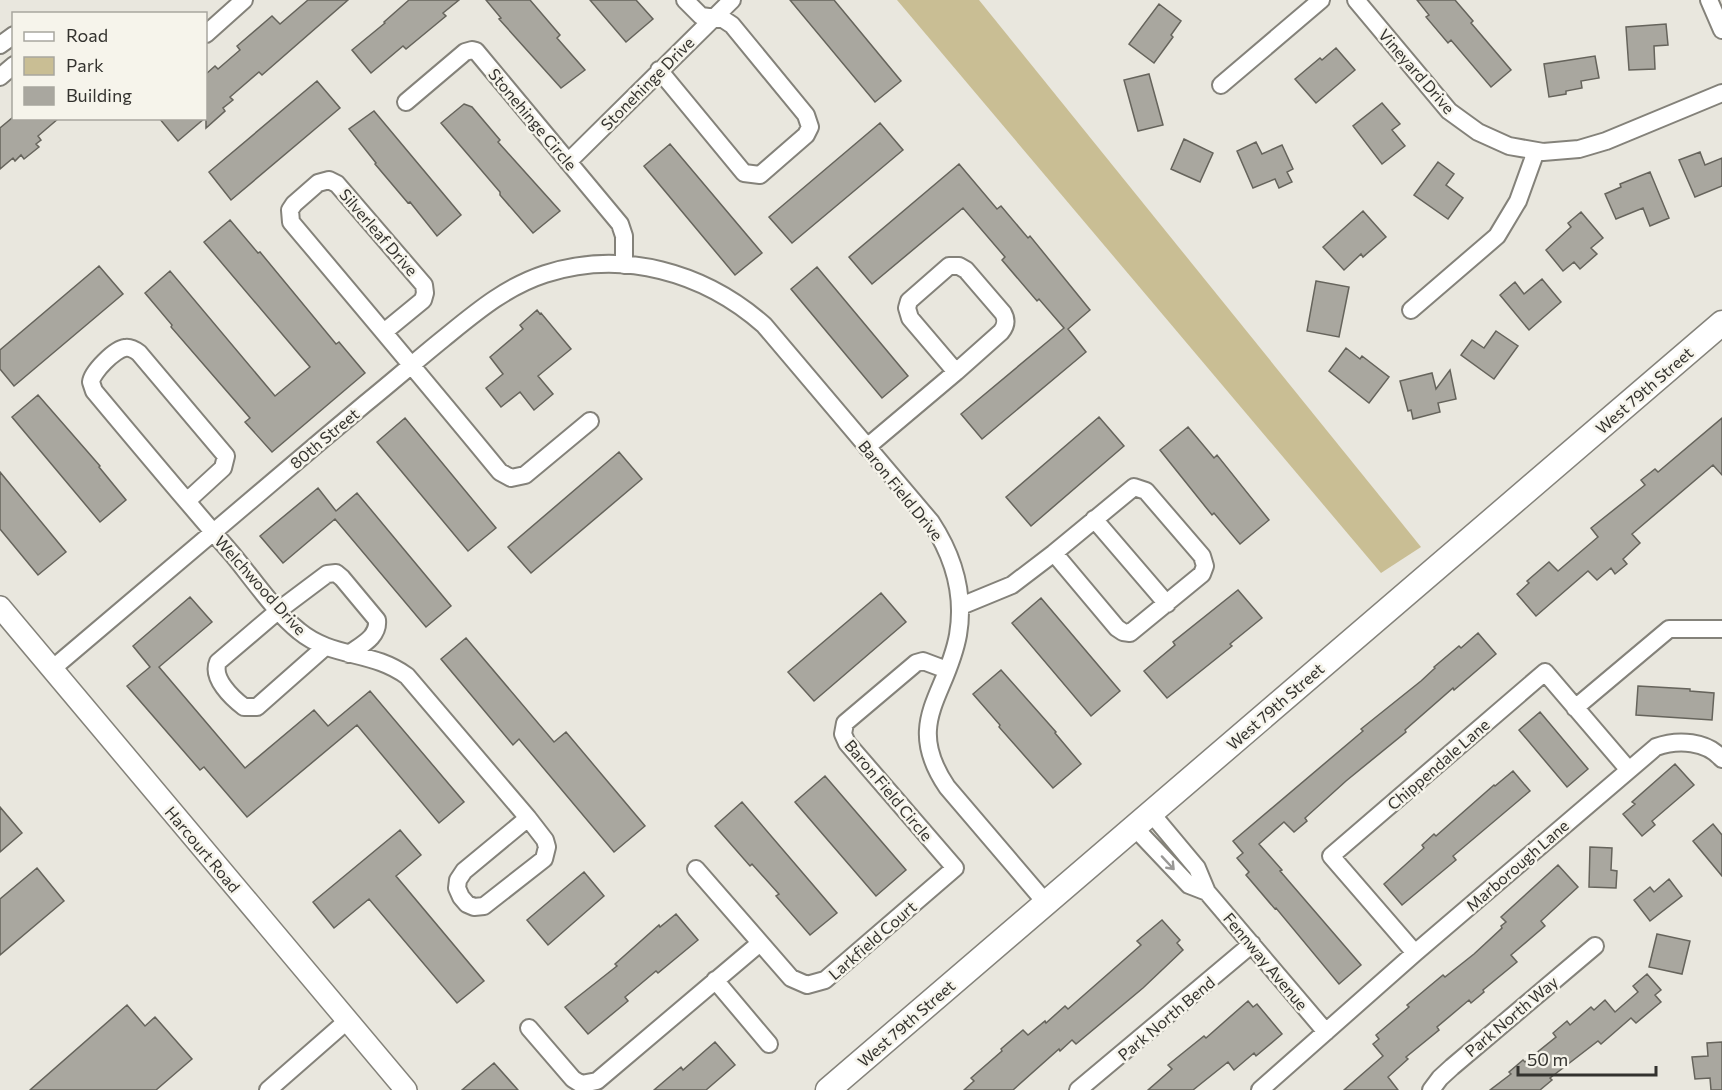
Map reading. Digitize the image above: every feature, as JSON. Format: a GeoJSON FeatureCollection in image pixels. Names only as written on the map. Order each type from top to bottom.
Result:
{"type":"FeatureCollection","features":[{"type":"Feature","properties":{"kind":"main road","name":"West 79th Street"},"geometry":{"type":"LineString","coordinates":[[828,1090],[1722,322]]}},
{"type":"Feature","properties":{"kind":"street"},"geometry":{"type":"LineString","coordinates":[[207,32],[244,0]]}},
{"type":"Feature","properties":{"kind":"street"},"geometry":{"type":"LineString","coordinates":[[659,70],[744,173],[760,175],[806,135],[810,126],[806,115],[732,25],[728,21],[707,16],[685,0]]}},
{"type":"Feature","properties":{"kind":"street","name":"Stonehinge Drive"},"geometry":{"type":"LineString","coordinates":[[568,162],[659,70],[707,16],[732,0]]}},
{"type":"Feature","properties":{"kind":"street"},"geometry":{"type":"LineString","coordinates":[[1221,85],[1321,0]]}},
{"type":"Feature","properties":{"kind":"street","name":"Vineyard Drive"},"geometry":{"type":"LineString","coordinates":[[1356,0],[1455,117],[1493,140],[1536,151],[1571,150],[1606,141],[1722,93]]}},
{"type":"Feature","properties":{"kind":"street"},"geometry":{"type":"LineString","coordinates":[[1709,0],[1722,30]]}},
{"type":"Feature","properties":{"kind":"street"},"geometry":{"type":"LineString","coordinates":[[0,45],[12,36]]}},
{"type":"Feature","properties":{"kind":"street","name":"Stonehinge Circle"},"geometry":{"type":"LineString","coordinates":[[406,102],[465,52],[476,51],[620,224],[624,236],[624,265]]}},
{"type":"Feature","properties":{"kind":"street"},"geometry":{"type":"LineString","coordinates":[[0,77],[12,67]]}},
{"type":"Feature","properties":{"kind":"street"},"geometry":{"type":"LineString","coordinates":[[1411,310],[1497,236],[1518,201],[1536,151]]}},
{"type":"Feature","properties":{"kind":"street","name":"Silverleaf Drive"},"geometry":{"type":"LineString","coordinates":[[384,332],[423,300],[424,285],[337,184],[324,180],[294,204],[290,210],[291,222],[500,472],[506,477],[517,478],[525,475],[590,421]]}},
{"type":"Feature","properties":{"kind":"street","name":"80th Street"},"geometry":{"type":"LineString","coordinates":[[52,669],[484,305],[522,283],[546,274],[589,265],[624,265]]}},
{"type":"Feature","properties":{"kind":"street","name":"Baron Field Drive"},"geometry":{"type":"LineString","coordinates":[[624,265],[658,269],[699,282],[743,307],[775,337],[931,522],[941,537],[957,576],[961,606],[958,636],[929,717],[929,743],[935,768],[947,787],[1046,903]]}},
{"type":"Feature","properties":{"kind":"street"},"geometry":{"type":"LineString","coordinates":[[867,447],[956,372],[1001,332],[1005,325],[1003,313],[966,270],[954,265],[949,266],[909,301],[907,308],[910,318],[956,372]]}},
{"type":"Feature","properties":{"kind":"street","name":"Welchwood Drive"},"geometry":{"type":"LineString","coordinates":[[187,501],[224,468],[226,456],[139,353],[133,349],[122,349],[95,371],[91,378],[92,386],[187,501],[279,610],[298,630],[325,647],[380,660],[407,676],[528,818],[545,840],[547,847],[544,859],[489,904],[474,907],[467,904],[459,893],[458,880],[464,871],[528,818]]}},
{"type":"Feature","properties":{"kind":"street"},"geometry":{"type":"LineString","coordinates":[[961,606],[1012,585],[1130,489],[1140,487],[1146,491],[1205,562],[1202,574],[1130,633],[1117,628],[1054,553]]}},
{"type":"Feature","properties":{"kind":"street"},"geometry":{"type":"LineString","coordinates":[[1094,519],[1167,604]]}},
{"type":"Feature","properties":{"kind":"street"},"geometry":{"type":"LineString","coordinates":[[325,647],[257,707],[249,708],[239,703],[219,679],[216,667],[218,662],[279,610],[323,576],[332,573],[339,575],[374,615],[377,623],[376,632],[349,654]]}},
{"type":"Feature","properties":{"kind":"street","name":"Harcourt Road"},"geometry":{"type":"LineString","coordinates":[[0,607],[406,1090]]}},
{"type":"Feature","properties":{"kind":"street"},"geometry":{"type":"LineString","coordinates":[[1575,708],[1669,629],[1722,629]]}},
{"type":"Feature","properties":{"kind":"street","name":"Baron Field Circle"},"geometry":{"type":"LineString","coordinates":[[947,670],[923,661],[916,663],[845,723],[843,730],[847,743],[955,868]]}},
{"type":"Feature","properties":{"kind":"street","name":"Chippendale Lane"},"geometry":{"type":"LineString","coordinates":[[1415,953],[1332,856],[1545,672],[1628,769]]}},
{"type":"Feature","properties":{"kind":"street","name":"Marborough Lane"},"geometry":{"type":"LineString","coordinates":[[1260,1090],[1415,953],[1656,747],[1668,742],[1705,746],[1722,759]]}},
{"type":"Feature","properties":{"kind":"street","name":"Fennway Avenue"},"geometry":{"type":"LineString","coordinates":[[1142,820],[1197,868],[1207,892],[1326,1032]]}},
{"type":"Feature","properties":{"kind":"street","name":"Larkfield Court"},"geometry":{"type":"LineString","coordinates":[[696,869],[791,978],[803,984],[816,984],[825,980],[955,868]]}},
{"type":"Feature","properties":{"kind":"street"},"geometry":{"type":"LineString","coordinates":[[529,1028],[573,1079],[581,1083],[593,1082],[760,943]]}},
{"type":"Feature","properties":{"kind":"street","name":"Park North Bend"},"geometry":{"type":"LineString","coordinates":[[1078,1090],[1252,944]]}},
{"type":"Feature","properties":{"kind":"street","name":"Park North Way"},"geometry":{"type":"LineString","coordinates":[[1431,1090],[1452,1067],[1595,946]]}},
{"type":"Feature","properties":{"kind":"street"},"geometry":{"type":"LineString","coordinates":[[715,980],[770,1044]]}},
{"type":"Feature","properties":{"kind":"street"},"geometry":{"type":"LineString","coordinates":[[268,1090],[348,1020]]}},
{"type":"Feature","properties":{"kind":"green space"},"geometry":{"type":"Polygon","coordinates":[[[897,0],[979,0],[1421,547],[1381,573],[897,0]]]}},
{"type":"Feature","properties":{"kind":"building"},"geometry":{"type":"Polygon","coordinates":[[[308,0],[348,0],[262,75],[259,72],[230,97],[233,100],[223,108],[225,111],[206,128],[207,73],[215,66],[218,69],[240,50],[237,46],[272,16],[280,24],[308,0]]]}},
{"type":"Feature","properties":{"kind":"building"},"geometry":{"type":"Polygon","coordinates":[[[409,0],[459,0],[443,13],[446,16],[406,49],[403,46],[371,73],[352,50],[409,0]]]}},
{"type":"Feature","properties":{"kind":"building"},"geometry":{"type":"Polygon","coordinates":[[[486,0],[530,0],[560,35],[557,38],[585,70],[561,88],[499,19],[501,18],[486,0]]]}},
{"type":"Feature","properties":{"kind":"building"},"geometry":{"type":"Polygon","coordinates":[[[590,0],[636,0],[653,19],[626,42],[590,0]]]}},
{"type":"Feature","properties":{"kind":"building"},"geometry":{"type":"Polygon","coordinates":[[[790,0],[834,0],[901,81],[875,102],[790,0]]]}},
{"type":"Feature","properties":{"kind":"building"},"geometry":{"type":"Polygon","coordinates":[[[1417,0],[1455,0],[1473,21],[1471,23],[1511,70],[1491,87],[1451,40],[1448,43],[1426,17],[1429,15],[1417,0]]]}},
{"type":"Feature","properties":{"kind":"building"},"geometry":{"type":"Polygon","coordinates":[[[1159,4],[1181,21],[1171,35],[1173,37],[1154,63],[1129,44],[1159,4]]]}},
{"type":"Feature","properties":{"kind":"building"},"geometry":{"type":"Polygon","coordinates":[[[1666,24],[1668,45],[1654,46],[1655,69],[1629,70],[1626,27],[1666,24]]]}},
{"type":"Feature","properties":{"kind":"building"},"geometry":{"type":"Polygon","coordinates":[[[1336,48],[1355,70],[1316,103],[1295,79],[1336,48]]]}},
{"type":"Feature","properties":{"kind":"building"},"geometry":{"type":"Polygon","coordinates":[[[1595,56],[1599,78],[1581,81],[1582,88],[1549,97],[1544,64],[1595,56]]]}},
{"type":"Feature","properties":{"kind":"building"},"geometry":{"type":"Polygon","coordinates":[[[1149,74],[1163,125],[1138,131],[1124,80],[1149,74]]]}},
{"type":"Feature","properties":{"kind":"building"},"geometry":{"type":"Polygon","coordinates":[[[317,81],[340,108],[231,200],[209,172],[317,81]]]}},
{"type":"Feature","properties":{"kind":"building"},"geometry":{"type":"Polygon","coordinates":[[[1382,103],[1400,124],[1392,130],[1405,146],[1382,164],[1353,126],[1382,103]]]}},
{"type":"Feature","properties":{"kind":"building"},"geometry":{"type":"Polygon","coordinates":[[[464,104],[472,107],[500,140],[498,142],[560,211],[533,233],[441,123],[464,104]]]}},
{"type":"Feature","properties":{"kind":"building"},"geometry":{"type":"Polygon","coordinates":[[[374,111],[461,215],[437,236],[375,164],[349,129],[374,111]]]}},
{"type":"Feature","properties":{"kind":"building"},"geometry":{"type":"Polygon","coordinates":[[[12,118],[12,120],[57,120],[38,136],[41,140],[36,144],[39,147],[24,159],[21,155],[15,161],[13,158],[0,169],[0,128],[12,118]]]}},
{"type":"Feature","properties":{"kind":"building"},"geometry":{"type":"Polygon","coordinates":[[[161,120],[203,120],[178,141],[161,120]]]}},
{"type":"Feature","properties":{"kind":"building"},"geometry":{"type":"Polygon","coordinates":[[[880,123],[903,150],[792,243],[769,217],[880,123]]]}},
{"type":"Feature","properties":{"kind":"building"},"geometry":{"type":"Polygon","coordinates":[[[1184,139],[1213,153],[1200,182],[1171,169],[1184,139]]]}},
{"type":"Feature","properties":{"kind":"building"},"geometry":{"type":"Polygon","coordinates":[[[1256,142],[1262,154],[1282,145],[1293,169],[1287,172],[1292,182],[1279,188],[1275,179],[1253,188],[1237,151],[1256,142]]]}},
{"type":"Feature","properties":{"kind":"building"},"geometry":{"type":"Polygon","coordinates":[[[670,144],[762,253],[735,275],[644,166],[670,144]]]}},
{"type":"Feature","properties":{"kind":"building"},"geometry":{"type":"Polygon","coordinates":[[[1700,152],[1705,165],[1722,158],[1722,186],[1695,197],[1679,160],[1700,152]]]}},
{"type":"Feature","properties":{"kind":"building"},"geometry":{"type":"Polygon","coordinates":[[[1438,162],[1454,174],[1446,185],[1463,198],[1448,219],[1414,195],[1438,162]]]}},
{"type":"Feature","properties":{"kind":"building"},"geometry":{"type":"Polygon","coordinates":[[[959,164],[997,209],[1001,206],[1028,238],[1030,236],[1090,310],[1068,329],[1086,352],[982,439],[961,414],[1064,328],[1002,260],[1005,257],[963,208],[872,284],[849,257],[959,164]]]}},
{"type":"Feature","properties":{"kind":"building"},"geometry":{"type":"Polygon","coordinates":[[[1650,172],[1669,218],[1650,226],[1643,208],[1616,219],[1605,194],[1621,187],[1620,184],[1650,172]]]}},
{"type":"Feature","properties":{"kind":"building"},"geometry":{"type":"Polygon","coordinates":[[[1363,211],[1386,237],[1363,257],[1361,254],[1344,270],[1323,247],[1363,211]]]}},
{"type":"Feature","properties":{"kind":"building"},"geometry":{"type":"Polygon","coordinates":[[[1581,212],[1603,238],[1591,248],[1597,254],[1580,269],[1574,262],[1563,271],[1546,250],[1571,227],[1568,223],[1581,212]]]}},
{"type":"Feature","properties":{"kind":"building"},"geometry":{"type":"Polygon","coordinates":[[[230,220],[258,253],[260,252],[336,344],[339,342],[365,373],[272,452],[245,422],[250,418],[171,327],[172,325],[145,293],[170,271],[275,396],[310,367],[204,242],[230,220]]]}},
{"type":"Feature","properties":{"kind":"building"},"geometry":{"type":"Polygon","coordinates":[[[99,266],[123,294],[14,386],[0,369],[0,350],[99,266]]]}},
{"type":"Feature","properties":{"kind":"building"},"geometry":{"type":"Polygon","coordinates":[[[817,267],[908,376],[882,398],[791,289],[817,267]]]}},
{"type":"Feature","properties":{"kind":"building"},"geometry":{"type":"Polygon","coordinates":[[[1542,279],[1561,302],[1529,330],[1500,295],[1515,282],[1524,294],[1542,279]]]}},
{"type":"Feature","properties":{"kind":"building"},"geometry":{"type":"Polygon","coordinates":[[[1316,281],[1349,287],[1339,337],[1307,331],[1316,281]]]}},
{"type":"Feature","properties":{"kind":"building"},"geometry":{"type":"Polygon","coordinates":[[[537,310],[571,349],[538,376],[553,394],[534,410],[520,392],[501,407],[486,388],[503,374],[490,357],[523,329],[520,325],[537,310]]]}},
{"type":"Feature","properties":{"kind":"building"},"geometry":{"type":"Polygon","coordinates":[[[1496,331],[1518,346],[1494,379],[1461,355],[1472,340],[1484,348],[1496,331]]]}},
{"type":"Feature","properties":{"kind":"building"},"geometry":{"type":"Polygon","coordinates":[[[1346,348],[1360,359],[1362,356],[1389,377],[1369,403],[1329,371],[1346,348]]]}},
{"type":"Feature","properties":{"kind":"building"},"geometry":{"type":"Polygon","coordinates":[[[1450,370],[1456,399],[1438,403],[1440,412],[1413,419],[1411,410],[1408,411],[1400,381],[1432,373],[1436,389],[1450,370]]]}},
{"type":"Feature","properties":{"kind":"building"},"geometry":{"type":"Polygon","coordinates":[[[38,395],[100,466],[126,500],[100,522],[12,417],[38,395]]]}},
{"type":"Feature","properties":{"kind":"building"},"geometry":{"type":"Polygon","coordinates":[[[1099,417],[1124,446],[1031,526],[1006,497],[1099,417]]]}},
{"type":"Feature","properties":{"kind":"building"},"geometry":{"type":"Polygon","coordinates":[[[405,418],[496,528],[468,551],[377,442],[405,418]]]}},
{"type":"Feature","properties":{"kind":"building"},"geometry":{"type":"Polygon","coordinates":[[[1722,418],[1722,475],[1713,465],[1632,534],[1640,543],[1623,559],[1627,564],[1615,574],[1611,568],[1597,580],[1588,571],[1536,616],[1517,594],[1529,583],[1527,581],[1549,562],[1558,571],[1598,537],[1591,528],[1645,485],[1641,480],[1655,469],[1658,472],[1722,418]]]}},
{"type":"Feature","properties":{"kind":"building"},"geometry":{"type":"Polygon","coordinates":[[[1188,427],[1214,458],[1217,455],[1269,520],[1240,544],[1214,513],[1212,515],[1160,450],[1188,427]]]}},
{"type":"Feature","properties":{"kind":"building"},"geometry":{"type":"Polygon","coordinates":[[[619,452],[642,479],[531,573],[508,547],[619,452]]]}},
{"type":"Feature","properties":{"kind":"building"},"geometry":{"type":"Polygon","coordinates":[[[0,472],[66,552],[38,575],[0,529],[0,472]]]}},
{"type":"Feature","properties":{"kind":"building"},"geometry":{"type":"Polygon","coordinates":[[[318,488],[336,511],[357,493],[451,606],[426,627],[335,519],[283,563],[260,536],[318,488]]]}},
{"type":"Feature","properties":{"kind":"building"},"geometry":{"type":"Polygon","coordinates":[[[1238,590],[1262,618],[1230,644],[1232,646],[1167,698],[1144,671],[1175,645],[1173,642],[1238,590]]]}},
{"type":"Feature","properties":{"kind":"building"},"geometry":{"type":"Polygon","coordinates":[[[881,593],[906,622],[814,701],[788,672],[881,593]]]}},
{"type":"Feature","properties":{"kind":"building"},"geometry":{"type":"Polygon","coordinates":[[[190,597],[212,622],[159,667],[245,768],[314,710],[328,726],[370,691],[464,802],[439,823],[357,725],[247,817],[204,767],[200,770],[127,686],[150,667],[133,646],[190,597]]]}},
{"type":"Feature","properties":{"kind":"building"},"geometry":{"type":"Polygon","coordinates":[[[1041,598],[1120,691],[1091,716],[1012,623],[1041,598]]]}},
{"type":"Feature","properties":{"kind":"building"},"geometry":{"type":"Polygon","coordinates":[[[1478,633],[1496,654],[1454,690],[1453,688],[1405,730],[1406,732],[1346,781],[1305,818],[1307,821],[1294,832],[1284,822],[1259,844],[1361,965],[1339,984],[1246,875],[1249,872],[1237,858],[1243,853],[1233,841],[1363,731],[1361,729],[1421,681],[1434,667],[1478,633]]]}},
{"type":"Feature","properties":{"kind":"building"},"geometry":{"type":"Polygon","coordinates":[[[466,638],[554,742],[566,732],[645,826],[614,852],[519,739],[513,745],[441,659],[466,638]]]}},
{"type":"Feature","properties":{"kind":"building"},"geometry":{"type":"Polygon","coordinates":[[[1001,670],[1081,764],[1053,788],[973,694],[1001,670]]]}},
{"type":"Feature","properties":{"kind":"building"},"geometry":{"type":"Polygon","coordinates":[[[1638,686],[1714,693],[1712,720],[1636,715],[1638,686]]]}},
{"type":"Feature","properties":{"kind":"building"},"geometry":{"type":"Polygon","coordinates":[[[1540,712],[1588,769],[1567,787],[1519,730],[1540,712]]]}},
{"type":"Feature","properties":{"kind":"building"},"geometry":{"type":"Polygon","coordinates":[[[1675,764],[1694,785],[1652,821],[1655,825],[1642,836],[1623,814],[1635,804],[1632,802],[1675,764]]]}},
{"type":"Feature","properties":{"kind":"building"},"geometry":{"type":"Polygon","coordinates":[[[1513,771],[1530,791],[1453,856],[1456,860],[1402,905],[1384,884],[1424,848],[1422,845],[1434,834],[1436,836],[1513,771]]]}},
{"type":"Feature","properties":{"kind":"building"},"geometry":{"type":"Polygon","coordinates":[[[825,776],[906,870],[876,896],[795,802],[825,776]]]}},
{"type":"Feature","properties":{"kind":"building"},"geometry":{"type":"Polygon","coordinates":[[[742,802],[837,913],[810,935],[776,896],[779,894],[752,864],[750,866],[715,826],[742,802]]]}},
{"type":"Feature","properties":{"kind":"building"},"geometry":{"type":"Polygon","coordinates":[[[0,807],[22,833],[0,852],[0,807]]]}},
{"type":"Feature","properties":{"kind":"building"},"geometry":{"type":"Polygon","coordinates":[[[1713,824],[1722,835],[1722,876],[1693,841],[1713,824]]]}},
{"type":"Feature","properties":{"kind":"building"},"geometry":{"type":"Polygon","coordinates":[[[400,830],[421,855],[396,876],[484,981],[457,1003],[369,899],[334,928],[313,902],[400,830]]]}},
{"type":"Feature","properties":{"kind":"building"},"geometry":{"type":"Polygon","coordinates":[[[1590,847],[1612,848],[1611,870],[1617,871],[1616,888],[1589,887],[1590,847]]]}},
{"type":"Feature","properties":{"kind":"building"},"geometry":{"type":"Polygon","coordinates":[[[1558,865],[1578,887],[1541,921],[1545,926],[1511,955],[1517,962],[1471,1003],[1469,1000],[1437,1027],[1439,1030],[1406,1057],[1408,1059],[1388,1077],[1398,1090],[1344,1090],[1383,1056],[1373,1044],[1379,1039],[1376,1035],[1409,1007],[1407,1005],[1443,975],[1445,977],[1474,954],[1502,928],[1501,926],[1506,922],[1501,917],[1558,865]]]}},
{"type":"Feature","properties":{"kind":"building"},"geometry":{"type":"Polygon","coordinates":[[[37,868],[64,901],[0,955],[0,899],[37,868]]]}},
{"type":"Feature","properties":{"kind":"building"},"geometry":{"type":"Polygon","coordinates":[[[584,872],[604,896],[548,945],[527,920],[584,872]]]}},
{"type":"Feature","properties":{"kind":"building"},"geometry":{"type":"Polygon","coordinates":[[[1669,879],[1682,896],[1650,921],[1634,900],[1650,887],[1654,892],[1669,879]]]}},
{"type":"Feature","properties":{"kind":"building"},"geometry":{"type":"Polygon","coordinates":[[[676,914],[698,940],[625,997],[628,1001],[588,1034],[565,1007],[617,966],[615,964],[659,925],[660,927],[676,914]]]}},
{"type":"Feature","properties":{"kind":"building"},"geometry":{"type":"Polygon","coordinates":[[[1162,920],[1180,940],[1177,943],[1183,950],[1143,988],[1076,1044],[1072,1040],[1060,1051],[1059,1049],[1013,1090],[964,1090],[974,1081],[971,1078],[1023,1030],[1028,1035],[1065,1006],[1068,1009],[1141,945],[1137,941],[1162,920]]]}},
{"type":"Feature","properties":{"kind":"building"},"geometry":{"type":"Polygon","coordinates":[[[1657,934],[1690,941],[1682,974],[1649,967],[1657,934]]]}},
{"type":"Feature","properties":{"kind":"building"},"geometry":{"type":"Polygon","coordinates":[[[1647,974],[1661,990],[1655,995],[1661,1002],[1636,1023],[1631,1018],[1601,1044],[1598,1041],[1550,1078],[1552,1080],[1540,1090],[1490,1090],[1511,1074],[1509,1072],[1523,1060],[1525,1062],[1556,1037],[1553,1033],[1567,1021],[1570,1025],[1591,1007],[1594,1010],[1605,1000],[1615,1012],[1638,992],[1633,986],[1647,974]]]}},
{"type":"Feature","properties":{"kind":"building"},"geometry":{"type":"Polygon","coordinates":[[[1248,1001],[1253,1007],[1257,1004],[1282,1034],[1256,1056],[1254,1053],[1234,1070],[1228,1062],[1193,1090],[1148,1090],[1172,1069],[1168,1065],[1204,1036],[1206,1038],[1248,1001]]]}},
{"type":"Feature","properties":{"kind":"building"},"geometry":{"type":"Polygon","coordinates":[[[127,1005],[145,1026],[155,1017],[192,1059],[156,1090],[30,1090],[127,1005]]]}},
{"type":"Feature","properties":{"kind":"building"},"geometry":{"type":"Polygon","coordinates":[[[715,1042],[735,1065],[706,1090],[654,1090],[681,1067],[683,1070],[715,1042]]]}},
{"type":"Feature","properties":{"kind":"building"},"geometry":{"type":"Polygon","coordinates":[[[1722,1042],[1722,1090],[1711,1090],[1710,1078],[1695,1079],[1692,1057],[1708,1056],[1707,1043],[1722,1042]]]}},
{"type":"Feature","properties":{"kind":"building"},"geometry":{"type":"Polygon","coordinates":[[[494,1063],[518,1090],[462,1090],[494,1063]]]}}]}
